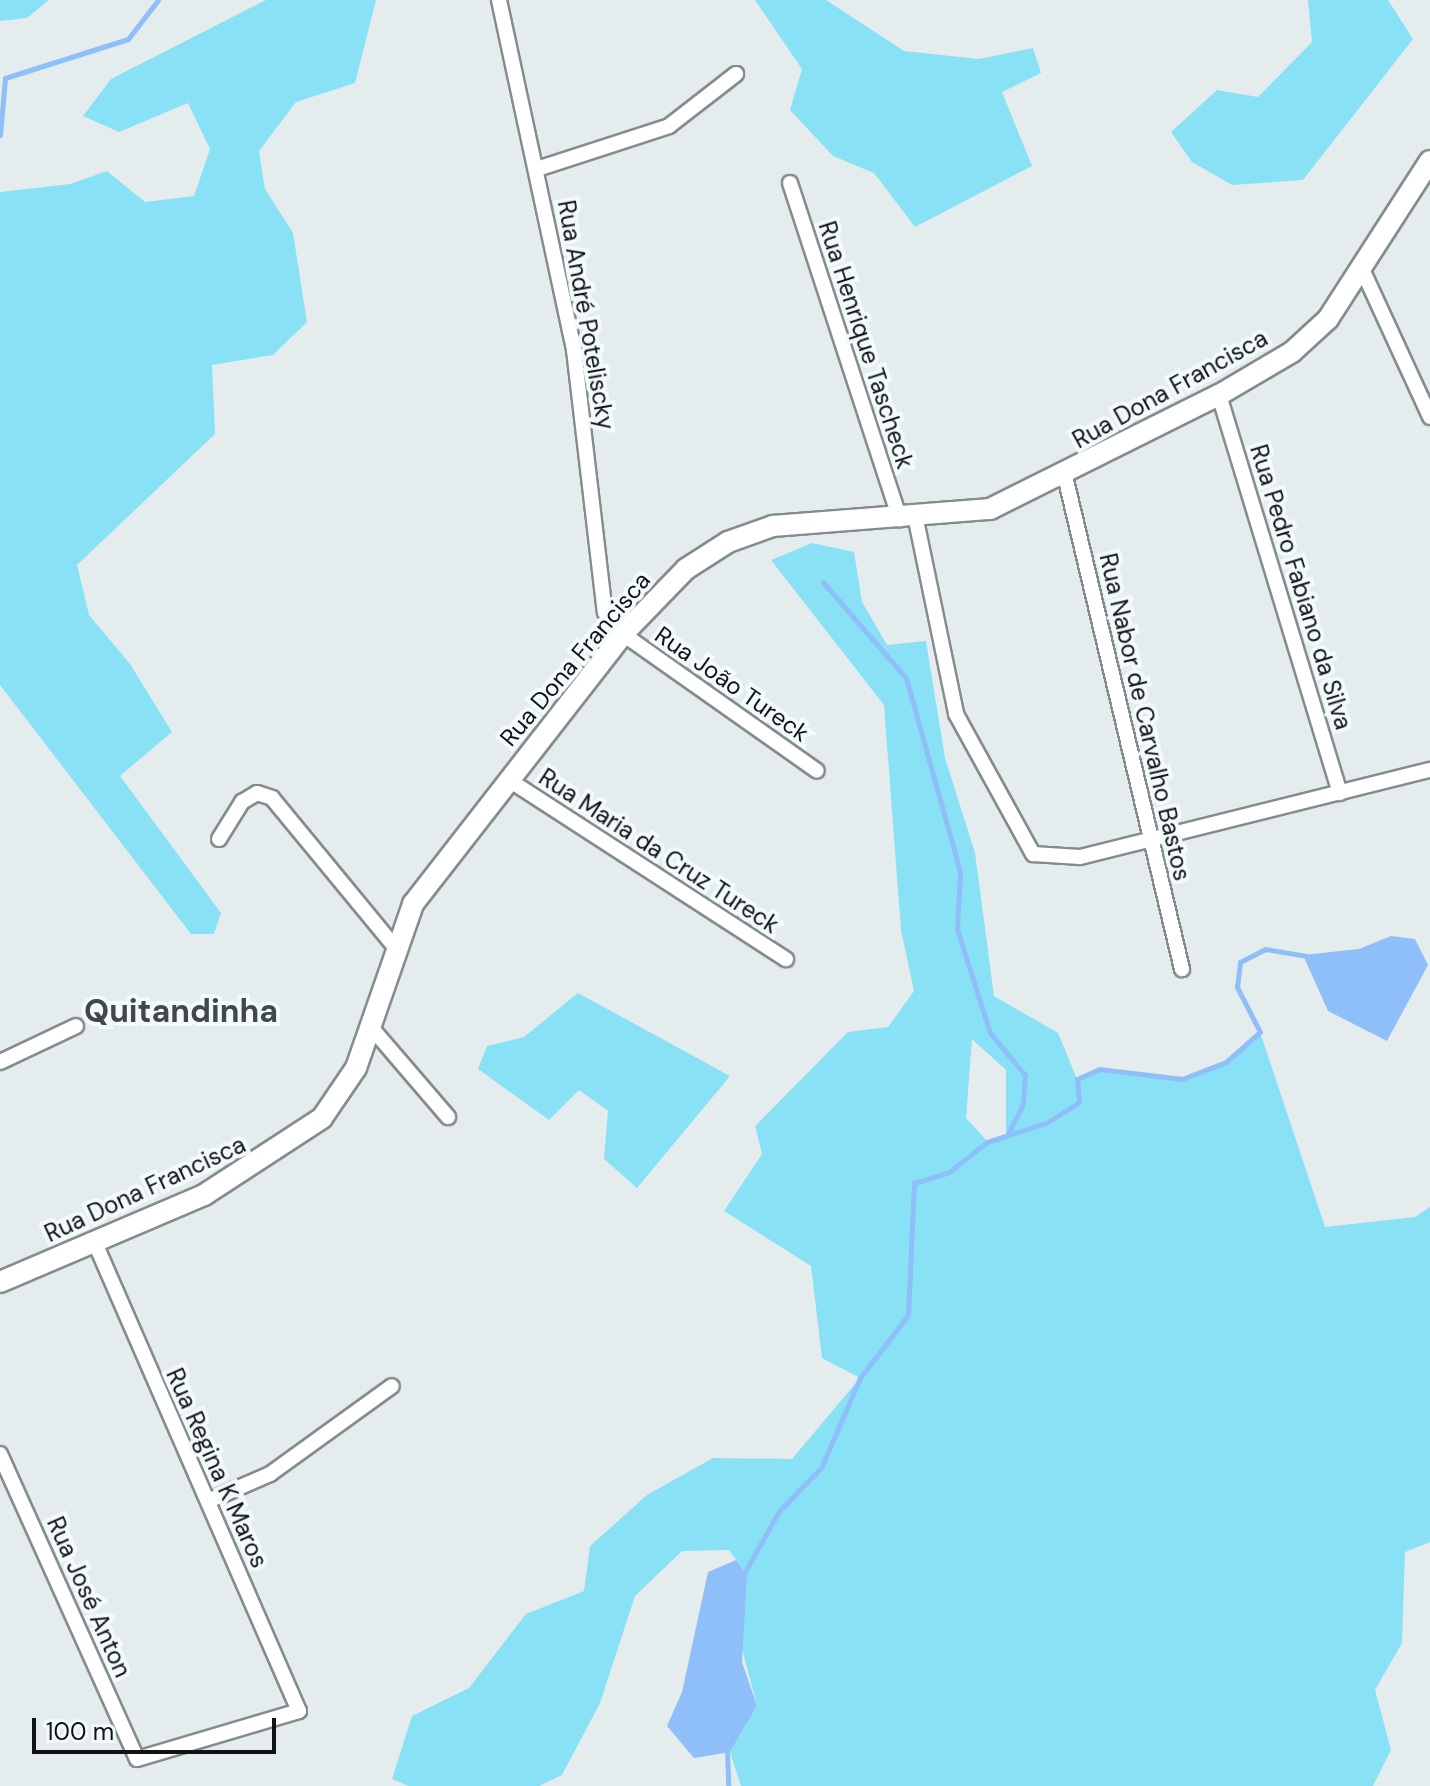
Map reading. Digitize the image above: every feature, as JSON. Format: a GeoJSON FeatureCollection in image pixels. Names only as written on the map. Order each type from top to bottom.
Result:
{"type":"FeatureCollection","features":[{"type":"Feature","properties":{"kind":"main road","name":"Rua Dona Francisca"},"geometry":{"type":"LineString","coordinates":[[0,1282],[95,1243],[236,1178],[303,1135],[346,1087],[370,1026],[393,945],[413,904],[623,634],[686,569],[749,533],[824,519],[908,520],[990,509],[1065,476],[1219,395],[1311,337],[1362,269],[1430,161]]}},
{"type":"Feature","properties":{"kind":"street","name":"Rua André Poteliscky"},"geometry":{"type":"LineString","coordinates":[[499,0],[582,394],[600,597],[623,634]]}},
{"type":"Feature","properties":{"kind":"street"},"geometry":{"type":"LineString","coordinates":[[537,169],[669,126],[736,74]]}},
{"type":"Feature","properties":{"kind":"street","name":"Rua Henrique Tascheck"},"geometry":{"type":"LineString","coordinates":[[790,183],[908,520],[956,714],[1023,846],[1046,858],[1151,839]]}},
{"type":"Feature","properties":{"kind":"street"},"geometry":{"type":"LineString","coordinates":[[1362,269],[1430,417]]}},
{"type":"Feature","properties":{"kind":"street","name":"Rua Pedro Fabiano da Silva"},"geometry":{"type":"LineString","coordinates":[[1219,395],[1340,793]]}},
{"type":"Feature","properties":{"kind":"street","name":"Rua Nabor de Carvalho Bastos"},"geometry":{"type":"LineString","coordinates":[[1065,476],[1182,969]]}},
{"type":"Feature","properties":{"kind":"street","name":"Rua João Tureck"},"geometry":{"type":"LineString","coordinates":[[623,634],[817,771]]}},
{"type":"Feature","properties":{"kind":"street"},"geometry":{"type":"LineString","coordinates":[[1151,839],[1430,770]]}},
{"type":"Feature","properties":{"kind":"street","name":"Rua Maria da Cruz Tureck"},"geometry":{"type":"LineString","coordinates":[[509,780],[786,959]]}},
{"type":"Feature","properties":{"kind":"street"},"geometry":{"type":"LineString","coordinates":[[219,839],[242,802],[257,793],[272,798],[393,945]]}},
{"type":"Feature","properties":{"kind":"street"},"geometry":{"type":"LineString","coordinates":[[0,1062],[76,1026]]}},
{"type":"Feature","properties":{"kind":"street"},"geometry":{"type":"LineString","coordinates":[[370,1026],[448,1117]]}},
{"type":"Feature","properties":{"kind":"street","name":"Rua Regina K Maros"},"geometry":{"type":"LineString","coordinates":[[95,1243],[299,1711]]}},
{"type":"Feature","properties":{"kind":"street"},"geometry":{"type":"LineString","coordinates":[[208,1501],[270,1474],[392,1386]]}},
{"type":"Feature","properties":{"kind":"street","name":"Rua José Anton"},"geometry":{"type":"LineString","coordinates":[[0,1454],[137,1759],[299,1711]]}},
{"type":"Feature","properties":{"kind":"shaded area"},"geometry":{"type":"Polygon","coordinates":[[[0,0],[49,0],[27,18],[0,21],[0,0]]]}},
{"type":"Feature","properties":{"kind":"shaded area"},"geometry":{"type":"Polygon","coordinates":[[[266,0],[376,0],[355,83],[296,102],[259,151],[265,189],[293,233],[307,322],[273,355],[212,365],[215,434],[77,565],[89,615],[130,664],[172,732],[120,776],[221,913],[214,934],[191,934],[0,685],[0,192],[70,184],[107,171],[145,202],[194,196],[210,149],[188,103],[119,132],[83,116],[111,79],[266,0]]]}},
{"type":"Feature","properties":{"kind":"shaded area"},"geometry":{"type":"Polygon","coordinates":[[[755,0],[826,0],[904,51],[979,59],[1033,48],[1041,73],[1002,92],[1032,166],[915,227],[874,173],[833,156],[790,110],[802,69],[755,0]]]}},
{"type":"Feature","properties":{"kind":"shaded area"},"geometry":{"type":"Polygon","coordinates":[[[1308,0],[1388,0],[1413,39],[1303,180],[1232,185],[1192,162],[1171,132],[1217,90],[1258,97],[1312,42],[1308,0]]]}},
{"type":"Feature","properties":{"kind":"shaded area"},"geometry":{"type":"Polygon","coordinates":[[[812,543],[854,552],[862,602],[887,645],[926,641],[945,758],[975,853],[994,996],[1058,1033],[1077,1079],[1099,1069],[1182,1079],[1226,1062],[1260,1032],[1325,1227],[1415,1217],[1430,1207],[1430,1542],[1405,1552],[1402,1643],[1375,1690],[1391,1750],[1373,1786],[741,1786],[730,1752],[757,1706],[739,1637],[747,1575],[729,1550],[682,1551],[635,1596],[600,1703],[562,1775],[539,1786],[409,1786],[392,1779],[412,1716],[469,1688],[526,1614],[584,1591],[590,1546],[647,1495],[713,1458],[792,1459],[860,1378],[822,1358],[811,1266],[724,1211],[762,1154],[755,1126],[848,1032],[888,1027],[914,991],[901,930],[884,705],[771,560],[812,543]],[[972,1039],[966,1118],[988,1142],[1006,1137],[1006,1070],[972,1039]]]}},
{"type":"Feature","properties":{"kind":"shaded area"},"geometry":{"type":"Polygon","coordinates":[[[1391,936],[1415,939],[1428,965],[1387,1041],[1328,1011],[1303,955],[1359,949],[1391,936]]]}},
{"type":"Feature","properties":{"kind":"shaded area"},"geometry":{"type":"Polygon","coordinates":[[[578,993],[730,1076],[637,1188],[604,1159],[608,1111],[579,1090],[549,1120],[478,1069],[487,1046],[524,1037],[578,993]]]}},
{"type":"Feature","properties":{"kind":"shaded area"},"geometry":{"type":"Polygon","coordinates":[[[736,1560],[747,1575],[742,1662],[757,1706],[730,1752],[694,1758],[667,1726],[682,1692],[708,1572],[736,1560]]]}},
{"type":"Feature","properties":{"kind":"waterway"},"geometry":{"type":"LineString","coordinates":[[0,135],[5,78],[128,39],[158,0]]}},
{"type":"Feature","properties":{"kind":"waterway"},"geometry":{"type":"LineString","coordinates":[[823,582],[906,678],[960,872],[957,929],[990,1033],[1025,1075],[1023,1104],[1006,1137]]}},
{"type":"Feature","properties":{"kind":"waterway"},"geometry":{"type":"LineString","coordinates":[[742,1577],[779,1511],[821,1468],[860,1378],[908,1315],[914,1183],[949,1172],[987,1142],[1046,1123],[1079,1102],[1077,1079],[1099,1069],[1182,1079],[1226,1062],[1260,1032],[1237,987],[1240,962],[1265,949],[1307,956]]}},
{"type":"Feature","properties":{"kind":"waterway"},"geometry":{"type":"LineString","coordinates":[[727,1749],[728,1786]]}},
{"type":"Feature","properties":{"kind":"district","name":"Quitandinha"},"geometry":{"type":"Point","coordinates":[181,1011]}}]}
